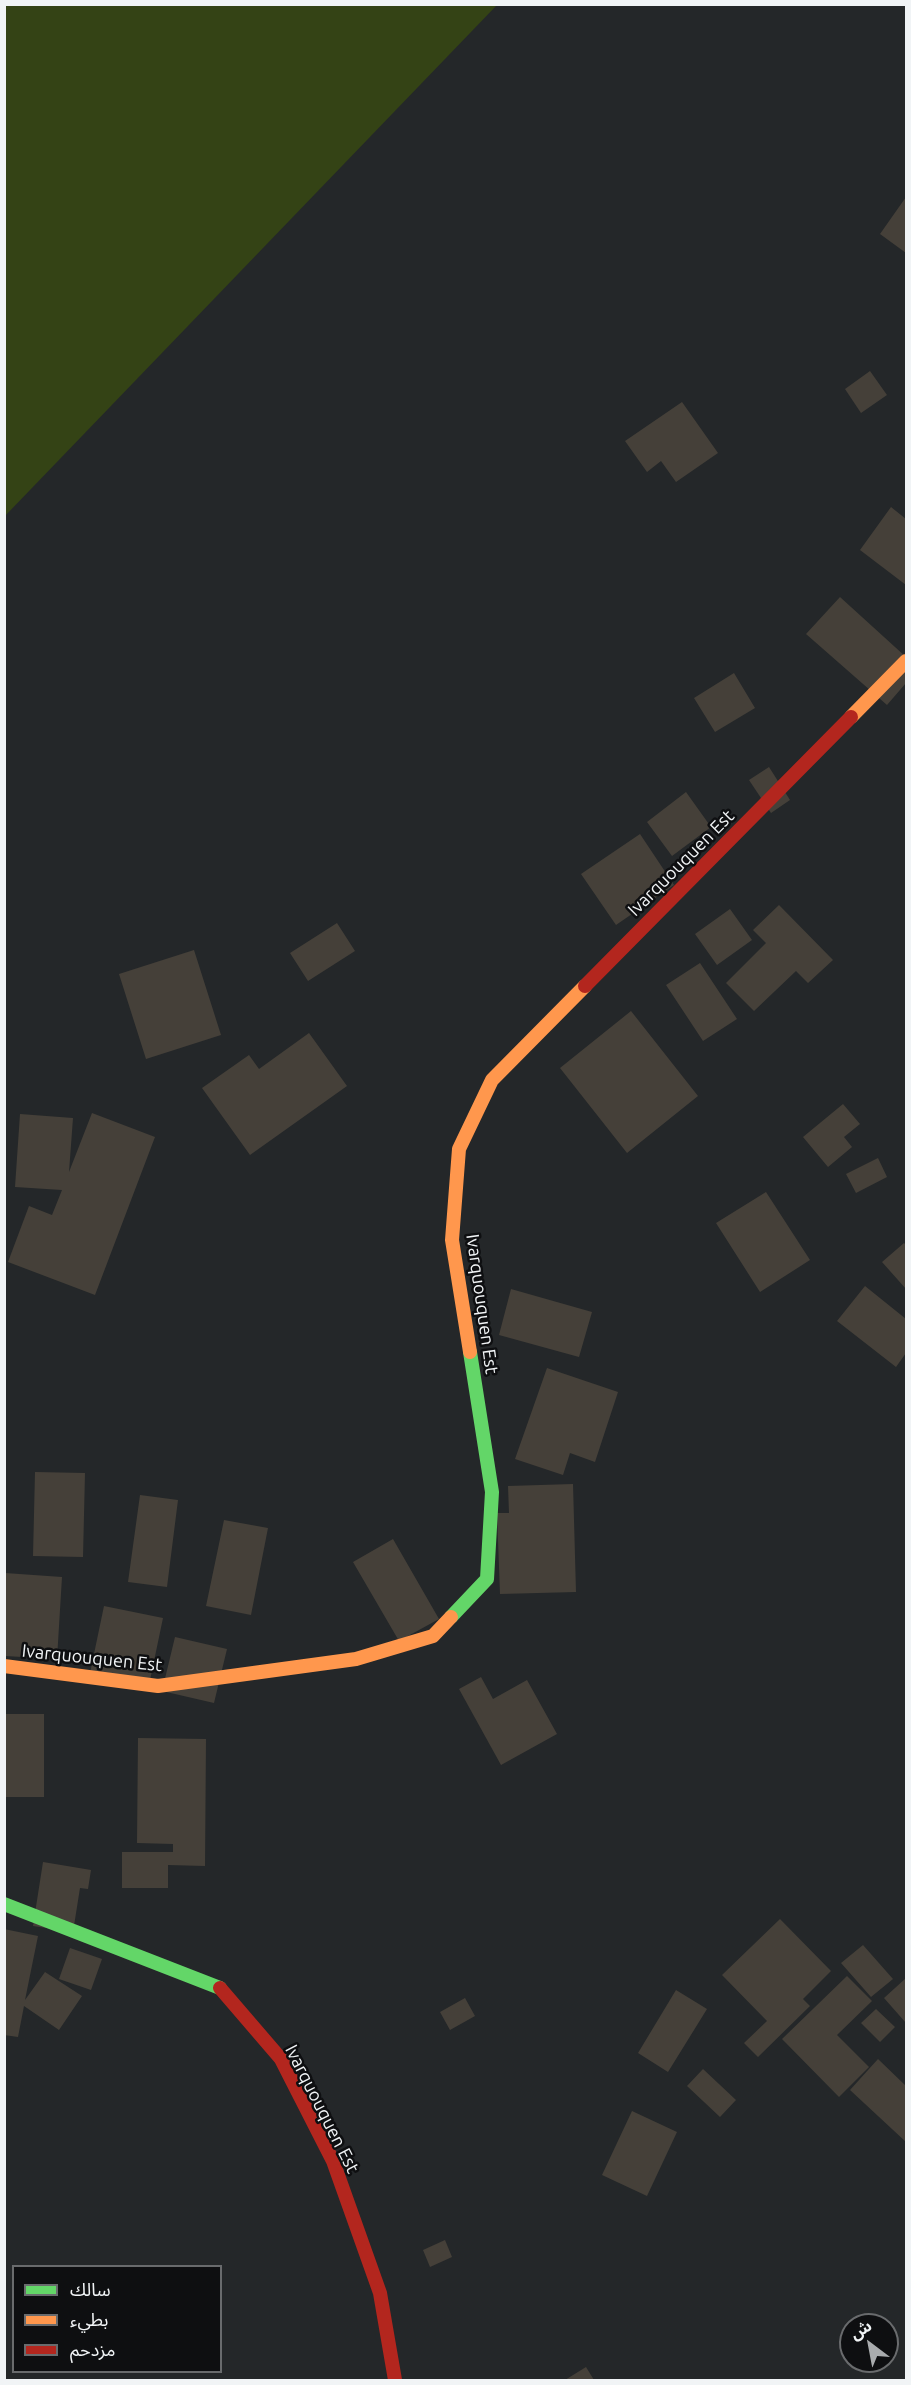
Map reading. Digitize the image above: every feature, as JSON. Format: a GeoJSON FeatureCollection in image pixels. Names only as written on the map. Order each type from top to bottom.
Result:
{"type":"FeatureCollection","features":[{"type":"Feature","properties":{"kind":"street","name":"Ivarquouquen Est"},"geometry":{"type":"LineString","coordinates":[[4,1666],[158,1686],[356,1659],[433,1636],[487,1579],[492,1492],[452,1240],[459,1149],[492,1080],[906,661]]}},
{"type":"Feature","properties":{"kind":"street","name":"Ivarquouquen Est"},"geometry":{"type":"LineString","coordinates":[[4,1904],[218,1986],[280,2059],[333,2162],[380,2293],[395,2380]]}},
{"type":"Feature","properties":{"kind":"green space"},"geometry":{"type":"Polygon","coordinates":[[[4,5],[497,5],[5,516],[4,5]]]}},
{"type":"Feature","properties":{"kind":"building"},"geometry":{"type":"Polygon","coordinates":[[[906,197],[906,253],[880,234],[906,197]]]}},
{"type":"Feature","properties":{"kind":"building"},"geometry":{"type":"Polygon","coordinates":[[[870,371],[887,395],[861,413],[845,389],[870,371]]]}},
{"type":"Feature","properties":{"kind":"building"},"geometry":{"type":"Polygon","coordinates":[[[682,402],[718,453],[676,482],[661,461],[647,472],[625,441],[682,402]]]}},
{"type":"Feature","properties":{"kind":"building"},"geometry":{"type":"Polygon","coordinates":[[[891,507],[906,519],[906,585],[860,550],[891,507]]]}},
{"type":"Feature","properties":{"kind":"building"},"geometry":{"type":"Polygon","coordinates":[[[840,597],[906,657],[906,683],[887,705],[806,634],[840,597]]]}},
{"type":"Feature","properties":{"kind":"building"},"geometry":{"type":"Polygon","coordinates":[[[734,673],[755,708],[715,732],[694,698],[734,673]]]}},
{"type":"Feature","properties":{"kind":"building"},"geometry":{"type":"Polygon","coordinates":[[[769,767],[790,800],[771,813],[749,780],[769,767]]]}},
{"type":"Feature","properties":{"kind":"building"},"geometry":{"type":"Polygon","coordinates":[[[686,792],[711,827],[672,856],[647,822],[686,792]]]}},
{"type":"Feature","properties":{"kind":"building"},"geometry":{"type":"Polygon","coordinates":[[[640,834],[674,885],[616,925],[581,874],[640,834]]]}},
{"type":"Feature","properties":{"kind":"building"},"geometry":{"type":"Polygon","coordinates":[[[779,905],[833,960],[808,983],[796,971],[754,1011],[726,983],[766,943],[753,930],[779,905]]]}},
{"type":"Feature","properties":{"kind":"building"},"geometry":{"type":"Polygon","coordinates":[[[730,909],[752,940],[717,965],[695,934],[730,909]]]}},
{"type":"Feature","properties":{"kind":"building"},"geometry":{"type":"Polygon","coordinates":[[[337,923],[355,951],[308,981],[290,953],[337,923]]]}},
{"type":"Feature","properties":{"kind":"building"},"geometry":{"type":"Polygon","coordinates":[[[194,950],[221,1035],[146,1059],[119,974],[194,950]]]}},
{"type":"Feature","properties":{"kind":"building"},"geometry":{"type":"Polygon","coordinates":[[[700,963],[737,1019],[703,1041],[666,985],[700,963]]]}},
{"type":"Feature","properties":{"kind":"building"},"geometry":{"type":"Polygon","coordinates":[[[631,1011],[698,1096],[627,1153],[560,1068],[631,1011]]]}},
{"type":"Feature","properties":{"kind":"building"},"geometry":{"type":"Polygon","coordinates":[[[309,1033],[347,1086],[250,1155],[202,1088],[249,1055],[259,1069],[309,1033]]]}},
{"type":"Feature","properties":{"kind":"building"},"geometry":{"type":"Polygon","coordinates":[[[843,1104],[860,1124],[844,1137],[852,1147],[828,1167],[803,1137],[843,1104]]]}},
{"type":"Feature","properties":{"kind":"building"},"geometry":{"type":"Polygon","coordinates":[[[92,1113],[155,1137],[95,1295],[8,1262],[29,1206],[52,1215],[62,1190],[15,1187],[20,1114],[73,1118],[69,1172],[92,1113]]]}},
{"type":"Feature","properties":{"kind":"building"},"geometry":{"type":"Polygon","coordinates":[[[878,1158],[887,1177],[856,1193],[846,1174],[878,1158]]]}},
{"type":"Feature","properties":{"kind":"building"},"geometry":{"type":"Polygon","coordinates":[[[766,1192],[810,1260],[760,1292],[716,1223],[766,1192]]]}},
{"type":"Feature","properties":{"kind":"building"},"geometry":{"type":"Polygon","coordinates":[[[904,1243],[906,1245],[906,1289],[882,1262],[904,1243]]]}},
{"type":"Feature","properties":{"kind":"building"},"geometry":{"type":"Polygon","coordinates":[[[865,1286],[906,1319],[906,1353],[896,1367],[837,1321],[865,1286]]]}},
{"type":"Feature","properties":{"kind":"building"},"geometry":{"type":"Polygon","coordinates":[[[511,1289],[592,1312],[579,1357],[499,1335],[511,1289]]]}},
{"type":"Feature","properties":{"kind":"building"},"geometry":{"type":"Polygon","coordinates":[[[547,1368],[618,1392],[595,1462],[570,1453],[563,1475],[515,1459],[547,1368]]]}},
{"type":"Feature","properties":{"kind":"building"},"geometry":{"type":"Polygon","coordinates":[[[35,1472],[85,1473],[83,1557],[33,1556],[35,1472]]]}},
{"type":"Feature","properties":{"kind":"building"},"geometry":{"type":"Polygon","coordinates":[[[573,1484],[576,1592],[500,1594],[497,1513],[509,1513],[508,1486],[573,1484]]]}},
{"type":"Feature","properties":{"kind":"building"},"geometry":{"type":"Polygon","coordinates":[[[140,1495],[178,1500],[167,1587],[128,1582],[140,1495]]]}},
{"type":"Feature","properties":{"kind":"building"},"geometry":{"type":"Polygon","coordinates":[[[224,1520],[268,1528],[251,1615],[206,1606],[224,1520]]]}},
{"type":"Feature","properties":{"kind":"building"},"geometry":{"type":"Polygon","coordinates":[[[393,1539],[439,1619],[399,1641],[353,1562],[393,1539]]]}},
{"type":"Feature","properties":{"kind":"building"},"geometry":{"type":"Polygon","coordinates":[[[5,1573],[62,1577],[57,1659],[5,1656],[5,1573]]]}},
{"type":"Feature","properties":{"kind":"building"},"geometry":{"type":"Polygon","coordinates":[[[104,1606],[163,1618],[149,1685],[90,1673],[104,1606]]]}},
{"type":"Feature","properties":{"kind":"building"},"geometry":{"type":"Polygon","coordinates":[[[175,1637],[227,1649],[214,1703],[162,1691],[175,1637]]]}},
{"type":"Feature","properties":{"kind":"building"},"geometry":{"type":"Polygon","coordinates":[[[481,1677],[493,1699],[527,1680],[557,1734],[501,1765],[459,1689],[481,1677]]]}},
{"type":"Feature","properties":{"kind":"building"},"geometry":{"type":"Polygon","coordinates":[[[5,1714],[44,1714],[44,1797],[5,1797],[5,1714]]]}},
{"type":"Feature","properties":{"kind":"building"},"geometry":{"type":"Polygon","coordinates":[[[138,1738],[206,1739],[205,1866],[168,1865],[168,1888],[122,1888],[122,1852],[173,1852],[173,1844],[137,1843],[138,1738]]]}},
{"type":"Feature","properties":{"kind":"building"},"geometry":{"type":"Polygon","coordinates":[[[43,1862],[91,1870],[88,1889],[80,1888],[73,1932],[33,1926],[43,1862]]]}},
{"type":"Feature","properties":{"kind":"building"},"geometry":{"type":"Polygon","coordinates":[[[780,1919],[831,1971],[803,1999],[810,2006],[758,2057],[744,2043],[767,2021],[722,1975],[780,1919]]]}},
{"type":"Feature","properties":{"kind":"building"},"geometry":{"type":"Polygon","coordinates":[[[4,1929],[38,1936],[25,2000],[45,1972],[82,1996],[59,2030],[24,2006],[18,2037],[4,2035],[4,1929]]]}},
{"type":"Feature","properties":{"kind":"building"},"geometry":{"type":"Polygon","coordinates":[[[863,1945],[893,1979],[871,1997],[841,1963],[863,1945]]]}},
{"type":"Feature","properties":{"kind":"building"},"geometry":{"type":"Polygon","coordinates":[[[70,1948],[102,1959],[91,1990],[59,1979],[70,1948]]]}},
{"type":"Feature","properties":{"kind":"building"},"geometry":{"type":"Polygon","coordinates":[[[847,1976],[872,2001],[837,2035],[869,2067],[839,2097],[782,2039],[847,1976]]]}},
{"type":"Feature","properties":{"kind":"building"},"geometry":{"type":"Polygon","coordinates":[[[906,1978],[906,2023],[884,1998],[906,1978]]]}},
{"type":"Feature","properties":{"kind":"building"},"geometry":{"type":"Polygon","coordinates":[[[676,1990],[707,2009],[668,2072],[638,2053],[676,1990]]]}},
{"type":"Feature","properties":{"kind":"building"},"geometry":{"type":"Polygon","coordinates":[[[465,1998],[475,2016],[450,2030],[440,2012],[465,1998]]]}},
{"type":"Feature","properties":{"kind":"building"},"geometry":{"type":"Polygon","coordinates":[[[876,2009],[895,2027],[880,2042],[861,2023],[876,2009]]]}},
{"type":"Feature","properties":{"kind":"building"},"geometry":{"type":"Polygon","coordinates":[[[878,2059],[906,2086],[906,2142],[850,2090],[878,2059]]]}},
{"type":"Feature","properties":{"kind":"building"},"geometry":{"type":"Polygon","coordinates":[[[703,2069],[736,2100],[720,2117],[687,2086],[703,2069]]]}},
{"type":"Feature","properties":{"kind":"building"},"geometry":{"type":"Polygon","coordinates":[[[632,2111],[677,2132],[647,2196],[602,2175],[632,2111]]]}},
{"type":"Feature","properties":{"kind":"building"},"geometry":{"type":"Polygon","coordinates":[[[445,2240],[452,2257],[430,2267],[423,2250],[445,2240]]]}},
{"type":"Feature","properties":{"kind":"building"},"geometry":{"type":"Polygon","coordinates":[[[586,2367],[594,2380],[565,2380],[586,2367]]]}},
{"type":"Feature","properties":{"kind":"traffic: fast"},"geometry":{"type":"LineString","coordinates":[[451,1617],[487,1579],[492,1492],[470,1352]]}},
{"type":"Feature","properties":{"kind":"traffic: fast"},"geometry":{"type":"LineString","coordinates":[[4,1904],[220,1988]]}},
{"type":"Feature","properties":{"kind":"traffic: slow"},"geometry":{"type":"LineString","coordinates":[[851,717],[906,661]]}},
{"type":"Feature","properties":{"kind":"traffic: slow"},"geometry":{"type":"LineString","coordinates":[[470,1352],[452,1240],[459,1149],[492,1080],[585,986]]}},
{"type":"Feature","properties":{"kind":"traffic: slow"},"geometry":{"type":"LineString","coordinates":[[4,1666],[158,1686],[356,1659],[433,1636],[451,1617]]}},
{"type":"Feature","properties":{"kind":"traffic: jam"},"geometry":{"type":"LineString","coordinates":[[585,986],[851,717]]}},
{"type":"Feature","properties":{"kind":"traffic: jam"},"geometry":{"type":"LineString","coordinates":[[220,1988],[281,2059],[333,2161],[380,2293],[395,2380]]}}]}
